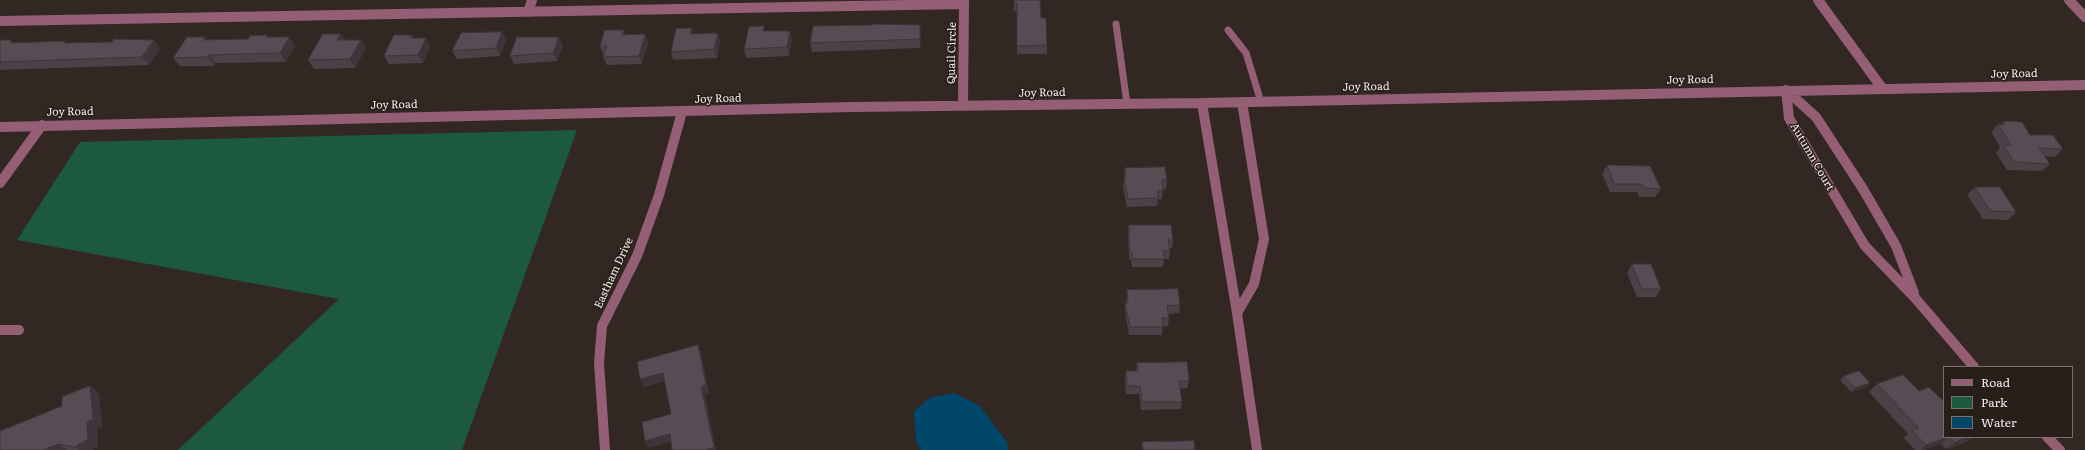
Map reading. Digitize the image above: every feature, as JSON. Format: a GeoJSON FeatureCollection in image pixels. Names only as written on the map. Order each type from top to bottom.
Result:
{"type":"FeatureCollection","features":[{"type":"Feature","properties":{"kind":"street"},"geometry":{"type":"LineString","coordinates":[[528,12],[532,0]]}},
{"type":"Feature","properties":{"kind":"street"},"geometry":{"type":"LineString","coordinates":[[1818,0],[1882,88]]}},
{"type":"Feature","properties":{"kind":"street"},"geometry":{"type":"LineString","coordinates":[[2069,0],[2085,17]]}},
{"type":"Feature","properties":{"kind":"street"},"geometry":{"type":"LineString","coordinates":[[0,21],[528,12],[964,2]]}},
{"type":"Feature","properties":{"kind":"street","name":"Quail Circle"},"geometry":{"type":"LineString","coordinates":[[963,106],[964,2]]}},
{"type":"Feature","properties":{"kind":"street","name":"Joy Road"},"geometry":{"type":"LineString","coordinates":[[0,126],[682,112],[852,107],[1261,102],[2085,85]]}},
{"type":"Feature","properties":{"kind":"street","name":"Autumn Court"},"geometry":{"type":"LineString","coordinates":[[1786,90],[1789,118],[1865,246],[1916,299],[1973,366]]}},
{"type":"Feature","properties":{"kind":"street","name":"Autumn Court"},"geometry":{"type":"LineString","coordinates":[[1786,90],[1816,117],[1863,189],[1896,246],[1916,299]]}},
{"type":"Feature","properties":{"kind":"street"},"geometry":{"type":"LineString","coordinates":[[1237,313],[1254,284],[1264,240],[1242,102]]}},
{"type":"Feature","properties":{"kind":"street"},"geometry":{"type":"LineString","coordinates":[[1202,103],[1237,313],[1257,450]]}},
{"type":"Feature","properties":{"kind":"street","name":"Eastham Drive"},"geometry":{"type":"LineString","coordinates":[[605,450],[599,363],[602,326],[637,256],[659,195],[682,112]]}},
{"type":"Feature","properties":{"kind":"street"},"geometry":{"type":"LineString","coordinates":[[0,183],[42,125]]}},
{"type":"Feature","properties":{"kind":"street"},"geometry":{"type":"LineString","coordinates":[[0,330],[19,330]]}},
{"type":"Feature","properties":{"kind":"street"},"geometry":{"type":"LineString","coordinates":[[2048,438],[2060,450]]}},
{"type":"Feature","properties":{"kind":"lane"},"geometry":{"type":"LineString","coordinates":[[1116,24],[1127,104]]}},
{"type":"Feature","properties":{"kind":"lane"},"geometry":{"type":"LineString","coordinates":[[1228,30],[1246,53],[1261,102]]}},
{"type":"Feature","properties":{"kind":"green space"},"geometry":{"type":"Polygon","coordinates":[[[577,130],[462,450],[178,450],[339,299],[17,240],[80,142],[577,130]]]}},
{"type":"Feature","properties":{"kind":"water"},"geometry":{"type":"Polygon","coordinates":[[[955,393],[980,406],[1007,442],[1008,450],[921,450],[916,443],[914,411],[931,397],[955,393]]]}},
{"type":"Feature","properties":{"kind":"building"},"geometry":{"type":"Polygon","coordinates":[[[1014,0],[1040,0],[1041,18],[1046,18],[1047,45],[1017,46],[1017,3],[1014,3],[1014,0]]]}},
{"type":"Feature","properties":{"kind":"building"},"geometry":{"type":"Polygon","coordinates":[[[872,24],[920,25],[920,39],[810,43],[813,26],[872,24]]]}},
{"type":"Feature","properties":{"kind":"building"},"geometry":{"type":"Polygon","coordinates":[[[764,26],[763,31],[790,31],[787,47],[744,49],[749,27],[764,26]]]}},
{"type":"Feature","properties":{"kind":"building"},"geometry":{"type":"Polygon","coordinates":[[[692,28],[690,34],[718,33],[714,49],[671,52],[676,29],[692,28]]]}},
{"type":"Feature","properties":{"kind":"building"},"geometry":{"type":"Polygon","coordinates":[[[605,30],[624,30],[622,35],[645,34],[639,56],[603,57],[607,46],[600,47],[605,30]]]}},
{"type":"Feature","properties":{"kind":"building"},"geometry":{"type":"Polygon","coordinates":[[[502,32],[496,48],[452,51],[461,33],[502,32]]]}},
{"type":"Feature","properties":{"kind":"building"},"geometry":{"type":"Polygon","coordinates":[[[323,34],[341,34],[337,40],[361,40],[350,59],[308,60],[323,34]]]}},
{"type":"Feature","properties":{"kind":"building"},"geometry":{"type":"Polygon","coordinates":[[[267,35],[265,37],[289,37],[280,53],[209,55],[208,57],[173,58],[187,37],[205,37],[203,40],[248,39],[250,36],[267,35]]]}},
{"type":"Feature","properties":{"kind":"building"},"geometry":{"type":"Polygon","coordinates":[[[394,35],[412,35],[410,38],[426,38],[418,55],[384,56],[394,35]]]}},
{"type":"Feature","properties":{"kind":"building"},"geometry":{"type":"Polygon","coordinates":[[[517,37],[559,37],[553,53],[510,56],[517,37]]]}},
{"type":"Feature","properties":{"kind":"building"},"geometry":{"type":"Polygon","coordinates":[[[114,39],[154,40],[142,57],[0,62],[0,40],[12,40],[10,43],[66,41],[64,43],[112,42],[114,39]]]}},
{"type":"Feature","properties":{"kind":"building"},"geometry":{"type":"Polygon","coordinates":[[[2004,121],[2022,122],[2030,135],[2053,135],[2063,149],[2039,148],[2050,164],[2014,162],[2003,145],[2011,145],[1998,124],[2004,125],[2004,121]]]}},
{"type":"Feature","properties":{"kind":"building"},"geometry":{"type":"Polygon","coordinates":[[[1607,165],[1650,166],[1661,189],[1644,188],[1642,184],[1615,184],[1607,165]]]}},
{"type":"Feature","properties":{"kind":"building"},"geometry":{"type":"Polygon","coordinates":[[[1165,167],[1167,180],[1162,180],[1163,191],[1158,191],[1158,198],[1128,199],[1124,178],[1126,178],[1125,168],[1165,167]]]}},
{"type":"Feature","properties":{"kind":"building"},"geometry":{"type":"Polygon","coordinates":[[[1975,187],[2000,187],[2016,212],[1991,211],[1975,187]]]}},
{"type":"Feature","properties":{"kind":"building"},"geometry":{"type":"Polygon","coordinates":[[[1129,225],[1171,225],[1173,240],[1168,240],[1170,251],[1163,251],[1164,259],[1132,259],[1132,252],[1130,252],[1129,225]]]}},
{"type":"Feature","properties":{"kind":"building"},"geometry":{"type":"Polygon","coordinates":[[[1632,264],[1651,264],[1661,289],[1642,289],[1632,264]]]}},
{"type":"Feature","properties":{"kind":"building"},"geometry":{"type":"Polygon","coordinates":[[[1178,289],[1180,305],[1167,306],[1169,318],[1162,318],[1163,327],[1130,327],[1125,303],[1128,303],[1127,290],[1178,289]]]}},
{"type":"Feature","properties":{"kind":"building"},"geometry":{"type":"Polygon","coordinates":[[[698,345],[706,385],[701,387],[714,447],[705,450],[672,450],[670,434],[645,441],[642,422],[671,414],[663,373],[640,379],[637,362],[698,345]]]}},
{"type":"Feature","properties":{"kind":"building"},"geometry":{"type":"Polygon","coordinates":[[[1187,362],[1189,381],[1179,381],[1182,402],[1142,402],[1140,386],[1127,386],[1126,371],[1138,371],[1137,363],[1187,362]]]}},
{"type":"Feature","properties":{"kind":"building"},"geometry":{"type":"Polygon","coordinates":[[[1859,371],[1870,383],[1855,388],[1844,376],[1859,371]]]}},
{"type":"Feature","properties":{"kind":"building"},"geometry":{"type":"Polygon","coordinates":[[[1903,375],[1919,391],[1929,387],[1943,401],[1943,438],[1945,438],[1926,445],[1912,430],[1919,428],[1877,384],[1903,375]]]}},
{"type":"Feature","properties":{"kind":"building"},"geometry":{"type":"Polygon","coordinates":[[[90,386],[93,419],[87,422],[88,439],[75,447],[59,444],[43,450],[0,450],[0,431],[62,406],[62,397],[90,386]]]}},
{"type":"Feature","properties":{"kind":"building"},"geometry":{"type":"Polygon","coordinates":[[[1951,438],[1965,438],[1955,442],[1951,438]]]}},
{"type":"Feature","properties":{"kind":"building"},"geometry":{"type":"Polygon","coordinates":[[[1194,441],[1195,450],[1143,450],[1142,442],[1194,441]]]}}]}
